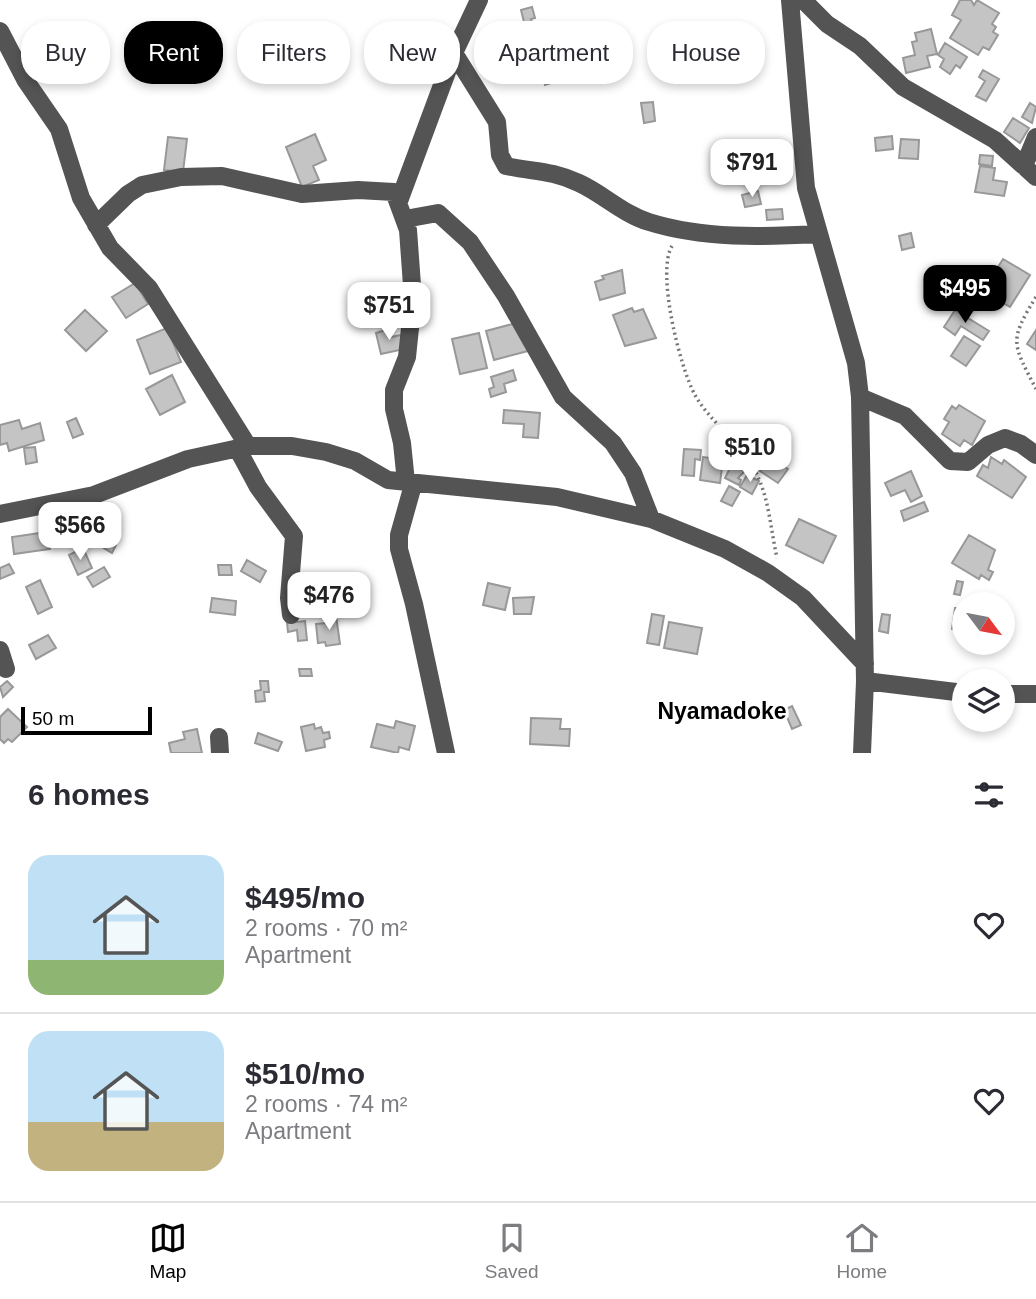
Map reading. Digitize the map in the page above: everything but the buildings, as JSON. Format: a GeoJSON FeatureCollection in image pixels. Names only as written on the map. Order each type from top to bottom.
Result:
{"type":"FeatureCollection","features":[{"type":"Feature","properties":{"kind":"street"},"geometry":{"type":"LineString","coordinates":[[460,40],[479,0]]}},
{"type":"Feature","properties":{"kind":"street"},"geometry":{"type":"LineString","coordinates":[[790,0],[806,188],[856,363],[860,397],[865,672],[862,753]]}},
{"type":"Feature","properties":{"kind":"street"},"geometry":{"type":"LineString","coordinates":[[803,0],[827,24],[860,46],[903,87],[963,119],[1030,171],[1036,137]]}},
{"type":"Feature","properties":{"kind":"street"},"geometry":{"type":"LineString","coordinates":[[0,31],[26,81],[59,130],[81,198],[96,225],[110,248],[138,274],[175,325],[242,447],[258,487],[294,536],[289,598],[291,615]]}},
{"type":"Feature","properties":{"kind":"street"},"geometry":{"type":"LineString","coordinates":[[460,63],[497,122],[503,164],[549,171],[605,196],[631,215],[682,229],[756,238],[820,234]]}},
{"type":"Feature","properties":{"kind":"street"},"geometry":{"type":"LineString","coordinates":[[399,201],[442,84]]}},
{"type":"Feature","properties":{"kind":"street"},"geometry":{"type":"LineString","coordinates":[[96,225],[128,194],[142,185],[181,177],[222,177],[302,194],[380,190],[394,192],[405,219],[413,299],[407,357],[394,390],[394,409],[410,483],[399,535],[399,549],[414,604],[446,753]]}},
{"type":"Feature","properties":{"kind":"street"},"geometry":{"type":"LineString","coordinates":[[405,219],[438,213],[470,242],[521,318],[563,397],[613,443],[633,472],[651,519]]}},
{"type":"Feature","properties":{"kind":"street"},"geometry":{"type":"LineString","coordinates":[[860,397],[905,416],[950,461],[968,462],[988,445],[1005,438],[1021,444],[1036,455]]}},
{"type":"Feature","properties":{"kind":"street"},"geometry":{"type":"LineString","coordinates":[[0,514],[94,495],[188,459],[242,447],[292,446],[326,452],[355,461],[388,480],[557,497],[651,519],[725,548],[782,582],[812,606],[865,672],[952,690]]}},
{"type":"Feature","properties":{"kind":"street"},"geometry":{"type":"LineString","coordinates":[[0,650],[6,669]]}},
{"type":"Feature","properties":{"kind":"street"},"geometry":{"type":"LineString","coordinates":[[1015,694],[1036,694]]}},
{"type":"Feature","properties":{"kind":"path"},"geometry":{"type":"LineString","coordinates":[[682,229],[665,262],[666,294],[682,358],[696,397],[724,427],[756,472],[762,487],[782,582]]}},
{"type":"Feature","properties":{"kind":"path"},"geometry":{"type":"LineString","coordinates":[[1036,297],[1017,330],[1016,346],[1019,359],[1036,389]]}},
{"type":"Feature","properties":{"kind":"district","name":"Nyamadoke"},"geometry":{"type":"Point","coordinates":[722,711]}}]}
